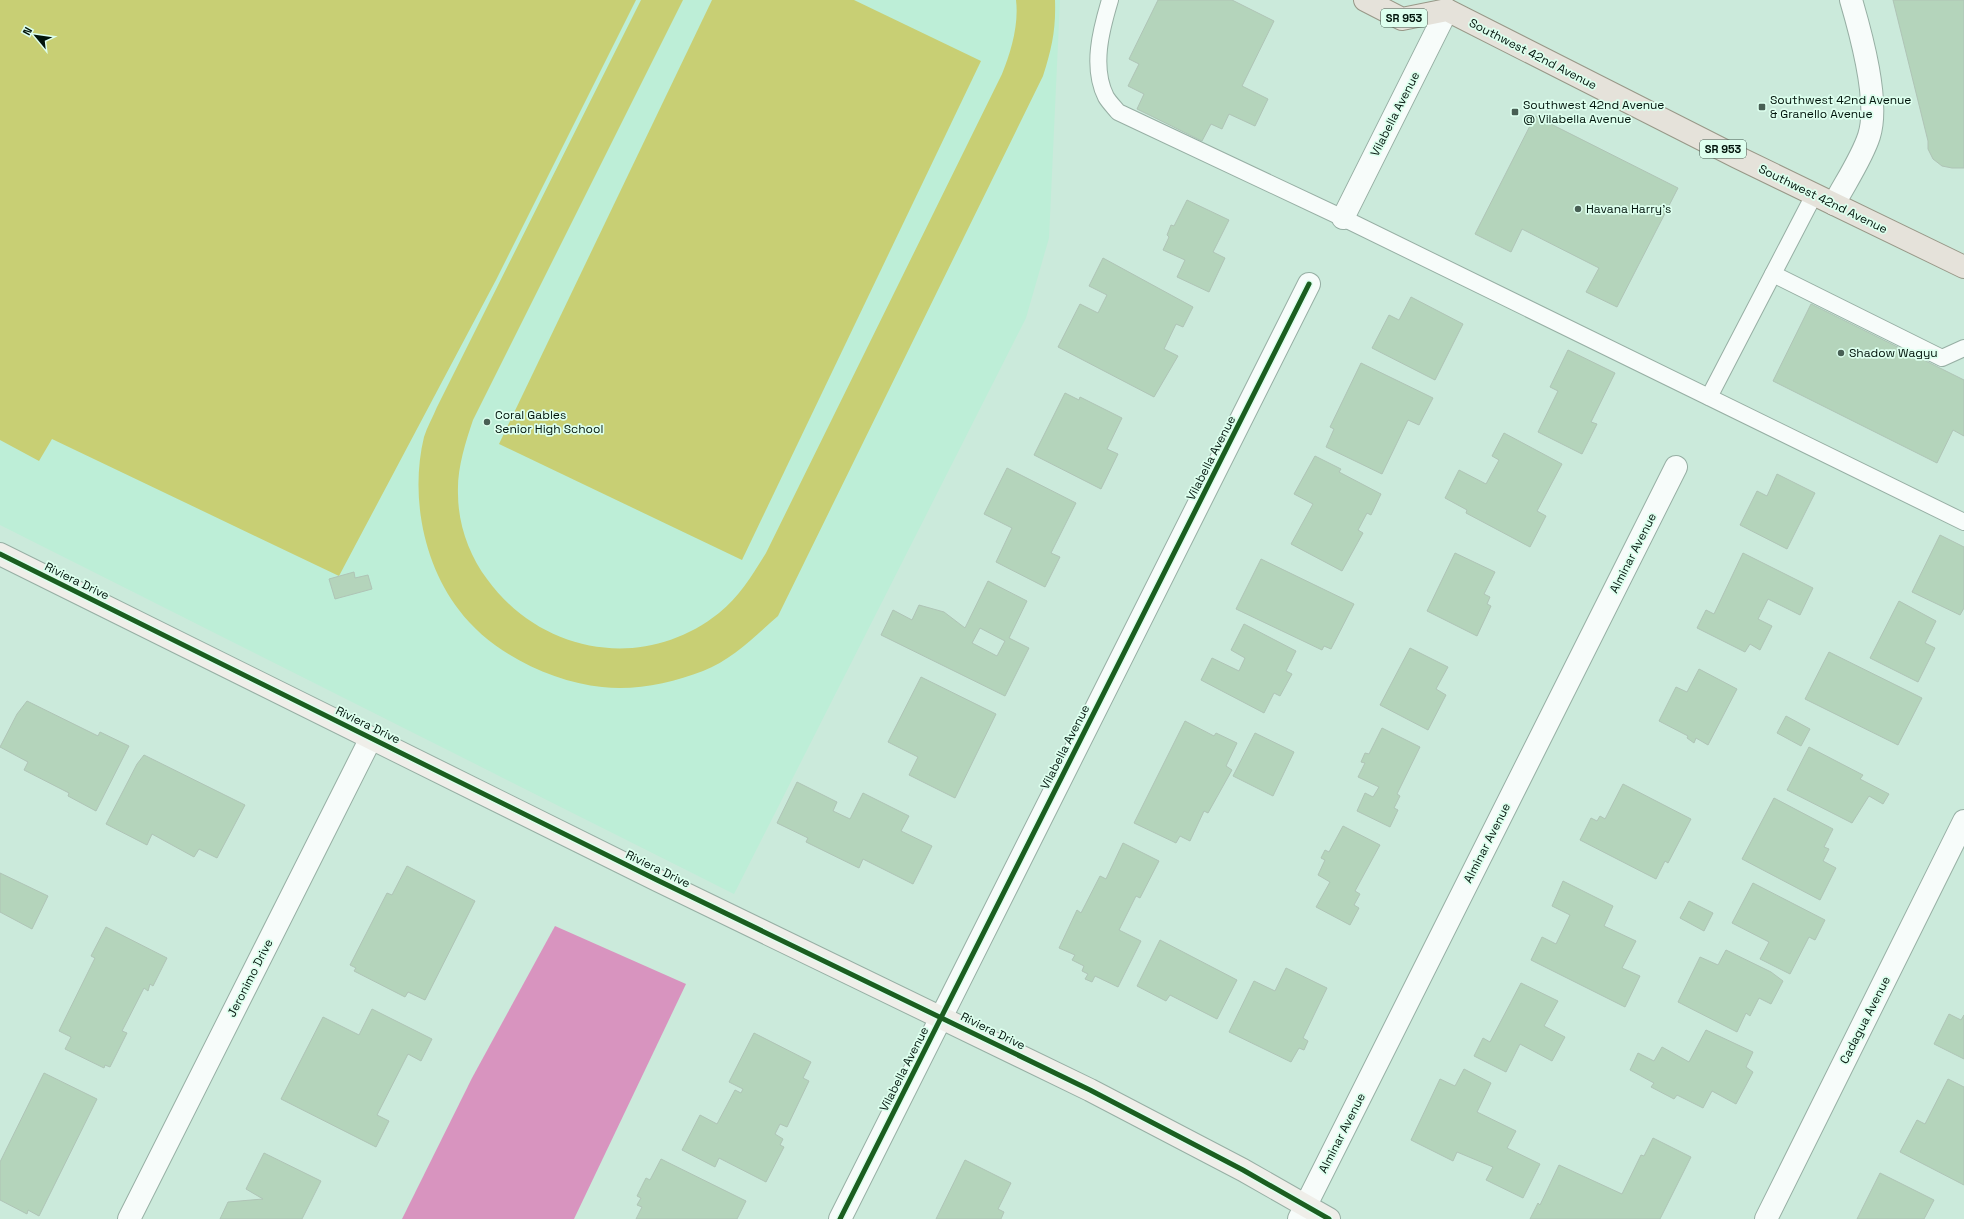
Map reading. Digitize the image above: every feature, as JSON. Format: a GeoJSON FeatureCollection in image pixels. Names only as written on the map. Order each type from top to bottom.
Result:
{"type":"FeatureCollection","features":[{"type":"Feature","properties":{"kind":"main road","name":"SR 953"},"geometry":{"type":"LineString","coordinates":[[1365,0],[1402,19],[1445,5]]}},
{"type":"Feature","properties":{"kind":"main road","name":"Southwest 42nd Avenue"},"geometry":{"type":"LineString","coordinates":[[1445,5],[1824,199],[1964,267]]}},
{"type":"Feature","properties":{"kind":"street"},"geometry":{"type":"LineString","coordinates":[[1824,199],[1869,136],[1872,114],[1873,102],[1870,79],[1851,0]]}},
{"type":"Feature","properties":{"kind":"street","name":"Vilabella Avenue"},"geometry":{"type":"LineString","coordinates":[[1343,218],[1445,5]]}},
{"type":"Feature","properties":{"kind":"street","name":"Vilabella Avenue"},"geometry":{"type":"LineString","coordinates":[[840,1219],[1309,284]]}},
{"type":"Feature","properties":{"kind":"street","name":"Alminar Avenue"},"geometry":{"type":"LineString","coordinates":[[1302,1212],[1676,467]]}},
{"type":"Feature","properties":{"kind":"street","name":"Riviera Drive"},"geometry":{"type":"LineString","coordinates":[[1,557],[371,738],[656,880],[1145,1117],[1243,1170],[1302,1212],[1329,1219]]}},
{"type":"Feature","properties":{"kind":"street","name":"Jeronimo Drive"},"geometry":{"type":"LineString","coordinates":[[129,1219],[371,738]]}},
{"type":"Feature","properties":{"kind":"street","name":"Cadagua Avenue"},"geometry":{"type":"LineString","coordinates":[[1766,1219],[1964,821]]}},
{"type":"Feature","properties":{"kind":"lane"},"geometry":{"type":"LineString","coordinates":[[1110,0],[1099,48],[1099,73],[1106,97],[1118,112],[1343,218],[1964,522]]}},
{"type":"Feature","properties":{"kind":"lane"},"geometry":{"type":"LineString","coordinates":[[1709,397],[1773,274],[1824,199]]}},
{"type":"Feature","properties":{"kind":"lane"},"geometry":{"type":"LineString","coordinates":[[1773,274],[1942,358],[1964,348]]}},
{"type":"Feature","properties":{"kind":"shaded area","name":"Coral Gables Senior High School"},"geometry":{"type":"Polygon","coordinates":[[[0,0],[1060,0],[1049,238],[1026,318],[734,894],[0,525],[0,0]]]}},
{"type":"Feature","properties":{"kind":"shaded area"},"geometry":{"type":"Polygon","coordinates":[[[555,926],[686,984],[574,1219],[402,1219],[472,1078],[555,926]]]}},
{"type":"Feature","properties":{"kind":"green space"},"geometry":{"type":"Polygon","coordinates":[[[0,0],[636,0],[496,280],[339,576],[52,439],[39,461],[0,440],[0,0]]]}},
{"type":"Feature","properties":{"kind":"green space"},"geometry":{"type":"Polygon","coordinates":[[[641,0],[683,0],[473,420],[462,457],[458,485],[462,528],[475,560],[487,579],[510,605],[536,625],[565,639],[596,647],[628,648],[659,643],[690,632],[719,613],[733,600],[745,585],[766,553],[1002,74],[1014,38],[1017,9],[1016,0],[1055,0],[1055,20],[1051,47],[1043,76],[778,616],[724,661],[703,671],[679,679],[653,685],[615,688],[582,684],[543,672],[504,652],[472,625],[459,610],[447,591],[436,571],[428,550],[419,505],[418,482],[424,437],[437,407],[641,0]]]}},
{"type":"Feature","properties":{"kind":"green space"},"geometry":{"type":"Polygon","coordinates":[[[712,0],[854,0],[981,61],[742,560],[499,444],[712,0]]]}},
{"type":"Feature","properties":{"kind":"building"},"geometry":{"type":"Polygon","coordinates":[[[1158,0],[1232,0],[1274,21],[1242,86],[1268,99],[1255,126],[1229,114],[1222,129],[1211,124],[1202,141],[1137,109],[1144,94],[1128,86],[1139,64],[1129,59],[1158,0]]]}},
{"type":"Feature","properties":{"kind":"building"},"geometry":{"type":"Polygon","coordinates":[[[1893,0],[1964,0],[1964,168],[1942,166],[1933,159],[1928,149],[1928,141],[1893,0]]]}},
{"type":"Feature","properties":{"kind":"building","name":"Havana Harry's"},"geometry":{"type":"Polygon","coordinates":[[[1535,116],[1678,188],[1617,307],[1586,292],[1599,268],[1522,229],[1511,252],[1475,234],[1535,116]]]}},
{"type":"Feature","properties":{"kind":"building"},"geometry":{"type":"Polygon","coordinates":[[[1187,200],[1229,220],[1213,252],[1225,258],[1209,292],[1177,277],[1185,260],[1163,250],[1169,237],[1167,235],[1171,225],[1174,226],[1187,200]]]}},
{"type":"Feature","properties":{"kind":"building"},"geometry":{"type":"Polygon","coordinates":[[[1103,258],[1193,307],[1183,327],[1176,324],[1164,349],[1178,356],[1154,397],[1058,347],[1080,304],[1098,313],[1107,295],[1089,286],[1103,258]]]}},
{"type":"Feature","properties":{"kind":"building"},"geometry":{"type":"Polygon","coordinates":[[[1411,297],[1463,324],[1435,380],[1372,348],[1389,315],[1399,320],[1411,297]]]}},
{"type":"Feature","properties":{"kind":"building"},"geometry":{"type":"Polygon","coordinates":[[[1811,304],[1964,380],[1964,436],[1953,430],[1937,463],[1773,381],[1811,304]]]}},
{"type":"Feature","properties":{"kind":"building"},"geometry":{"type":"Polygon","coordinates":[[[1568,350],[1615,373],[1591,422],[1597,424],[1582,454],[1538,432],[1558,391],[1550,387],[1568,350]]]}},
{"type":"Feature","properties":{"kind":"building"},"geometry":{"type":"Polygon","coordinates":[[[1361,363],[1433,398],[1419,425],[1408,420],[1382,474],[1326,447],[1334,429],[1330,427],[1361,363]]]}},
{"type":"Feature","properties":{"kind":"building"},"geometry":{"type":"Polygon","coordinates":[[[1065,393],[1079,400],[1080,397],[1122,418],[1107,449],[1118,454],[1101,489],[1034,455],[1065,393]]]}},
{"type":"Feature","properties":{"kind":"building"},"geometry":{"type":"Polygon","coordinates":[[[1504,433],[1562,464],[1537,511],[1546,516],[1530,547],[1466,513],[1467,510],[1445,498],[1459,470],[1486,484],[1499,460],[1492,456],[1504,433]]]}},
{"type":"Feature","properties":{"kind":"building"},"geometry":{"type":"Polygon","coordinates":[[[1315,456],[1341,469],[1339,472],[1381,494],[1371,515],[1367,513],[1358,530],[1363,533],[1342,571],[1291,544],[1313,504],[1294,494],[1315,456]]]}},
{"type":"Feature","properties":{"kind":"building"},"geometry":{"type":"Polygon","coordinates":[[[1007,468],[1076,503],[1051,553],[1060,557],[1045,587],[996,562],[1012,528],[984,514],[1007,468]]]}},
{"type":"Feature","properties":{"kind":"building"},"geometry":{"type":"Polygon","coordinates":[[[1777,474],[1815,493],[1787,549],[1740,525],[1757,491],[1767,496],[1777,474]]]}},
{"type":"Feature","properties":{"kind":"building"},"geometry":{"type":"Polygon","coordinates":[[[1940,535],[1964,547],[1964,608],[1960,615],[1912,592],[1940,535]]]}},
{"type":"Feature","properties":{"kind":"building"},"geometry":{"type":"Polygon","coordinates":[[[1455,553],[1495,572],[1484,594],[1490,597],[1487,604],[1491,606],[1477,636],[1427,611],[1455,553]]]}},
{"type":"Feature","properties":{"kind":"building"},"geometry":{"type":"Polygon","coordinates":[[[1743,553],[1813,588],[1800,615],[1768,599],[1758,619],[1772,626],[1760,650],[1750,644],[1745,652],[1697,628],[1706,610],[1714,614],[1743,553]]]}},
{"type":"Feature","properties":{"kind":"building"},"geometry":{"type":"Polygon","coordinates":[[[1261,559],[1354,604],[1331,649],[1324,646],[1322,650],[1236,609],[1261,559]]]}},
{"type":"Feature","properties":{"kind":"building"},"geometry":{"type":"Polygon","coordinates":[[[354,572],[355,578],[368,575],[372,589],[335,599],[329,579],[354,572]]]}},
{"type":"Feature","properties":{"kind":"building"},"geometry":{"type":"Polygon","coordinates":[[[988,581],[1027,601],[1009,638],[1029,648],[1005,696],[881,635],[893,610],[912,620],[919,605],[944,612],[965,628],[988,581]],[[980,628],[972,643],[997,656],[1005,641],[980,628]]]}},
{"type":"Feature","properties":{"kind":"building"},"geometry":{"type":"Polygon","coordinates":[[[1899,601],[1936,621],[1925,643],[1935,648],[1918,682],[1870,658],[1899,601]]]}},
{"type":"Feature","properties":{"kind":"building"},"geometry":{"type":"Polygon","coordinates":[[[1244,624],[1296,651],[1286,671],[1292,674],[1280,696],[1274,693],[1264,713],[1201,680],[1212,658],[1239,671],[1245,658],[1231,650],[1244,624]]]}},
{"type":"Feature","properties":{"kind":"building"},"geometry":{"type":"Polygon","coordinates":[[[1410,648],[1448,667],[1436,689],[1446,695],[1428,730],[1380,705],[1410,648]]]}},
{"type":"Feature","properties":{"kind":"building"},"geometry":{"type":"Polygon","coordinates":[[[1829,652],[1922,698],[1898,745],[1805,699],[1829,652]]]}},
{"type":"Feature","properties":{"kind":"building"},"geometry":{"type":"Polygon","coordinates":[[[1699,669],[1737,689],[1708,745],[1696,738],[1694,743],[1687,738],[1688,736],[1659,721],[1676,687],[1687,692],[1699,669]]]}},
{"type":"Feature","properties":{"kind":"building"},"geometry":{"type":"Polygon","coordinates":[[[921,677],[996,714],[955,798],[909,775],[918,757],[888,742],[921,677]]]}},
{"type":"Feature","properties":{"kind":"building"},"geometry":{"type":"Polygon","coordinates":[[[27,701],[98,736],[100,732],[129,746],[96,811],[68,796],[69,793],[24,770],[28,762],[0,747],[17,714],[27,701]]]}},
{"type":"Feature","properties":{"kind":"building"},"geometry":{"type":"Polygon","coordinates":[[[1786,716],[1810,729],[1801,746],[1777,733],[1786,716]]]}},
{"type":"Feature","properties":{"kind":"building"},"geometry":{"type":"Polygon","coordinates":[[[1185,721],[1214,736],[1216,733],[1237,743],[1226,766],[1232,770],[1208,813],[1204,811],[1190,841],[1180,836],[1176,843],[1134,823],[1185,721]]]}},
{"type":"Feature","properties":{"kind":"building"},"geometry":{"type":"Polygon","coordinates":[[[1382,728],[1420,747],[1397,794],[1400,796],[1394,808],[1398,810],[1390,827],[1357,811],[1365,793],[1373,797],[1379,787],[1358,777],[1365,763],[1361,762],[1365,753],[1369,754],[1382,728]]]}},
{"type":"Feature","properties":{"kind":"building"},"geometry":{"type":"Polygon","coordinates":[[[1255,733],[1294,752],[1273,796],[1233,776],[1255,733]]]}},
{"type":"Feature","properties":{"kind":"building"},"geometry":{"type":"Polygon","coordinates":[[[1809,747],[1863,775],[1860,779],[1889,794],[1883,804],[1869,796],[1852,823],[1787,790],[1809,747]]]}},
{"type":"Feature","properties":{"kind":"building"},"geometry":{"type":"Polygon","coordinates":[[[144,755],[245,805],[217,858],[199,849],[194,857],[152,834],[147,845],[106,824],[137,764],[144,755]]]}},
{"type":"Feature","properties":{"kind":"building"},"geometry":{"type":"Polygon","coordinates":[[[797,782],[837,802],[833,811],[850,819],[863,793],[909,816],[901,831],[932,846],[913,884],[863,859],[859,868],[806,842],[808,838],[777,823],[797,782]]]}},
{"type":"Feature","properties":{"kind":"building"},"geometry":{"type":"Polygon","coordinates":[[[1623,784],[1691,819],[1668,863],[1665,861],[1656,879],[1580,840],[1591,818],[1597,821],[1600,816],[1605,819],[1623,784]]]}},
{"type":"Feature","properties":{"kind":"building"},"geometry":{"type":"Polygon","coordinates":[[[1774,798],[1833,829],[1824,847],[1829,849],[1823,861],[1836,868],[1820,900],[1742,859],[1774,798]]]}},
{"type":"Feature","properties":{"kind":"building"},"geometry":{"type":"Polygon","coordinates":[[[1343,826],[1380,845],[1355,891],[1360,894],[1354,905],[1359,908],[1350,925],[1316,907],[1330,882],[1318,875],[1325,860],[1321,858],[1325,850],[1329,852],[1343,826]]]}},
{"type":"Feature","properties":{"kind":"building"},"geometry":{"type":"Polygon","coordinates":[[[1123,843],[1159,861],[1140,898],[1136,896],[1119,930],[1141,941],[1118,987],[1095,976],[1092,982],[1085,979],[1088,974],[1082,971],[1084,966],[1072,960],[1075,955],[1059,948],[1077,910],[1081,913],[1100,876],[1106,879],[1123,843]]]}},
{"type":"Feature","properties":{"kind":"building"},"geometry":{"type":"Polygon","coordinates":[[[407,866],[475,901],[425,1000],[408,992],[405,997],[354,971],[356,968],[350,965],[387,893],[392,895],[407,866]]]}},
{"type":"Feature","properties":{"kind":"building"},"geometry":{"type":"Polygon","coordinates":[[[0,873],[48,896],[32,929],[0,912],[0,873]]]}},
{"type":"Feature","properties":{"kind":"building"},"geometry":{"type":"Polygon","coordinates":[[[1563,881],[1613,906],[1604,926],[1636,941],[1622,968],[1640,976],[1625,1007],[1531,960],[1542,937],[1556,944],[1570,915],[1552,906],[1563,881]]]}},
{"type":"Feature","properties":{"kind":"building"},"geometry":{"type":"Polygon","coordinates":[[[1753,883],[1825,920],[1815,940],[1809,937],[1790,974],[1760,959],[1769,942],[1732,923],[1753,883]]]}},
{"type":"Feature","properties":{"kind":"building"},"geometry":{"type":"Polygon","coordinates":[[[1689,901],[1713,913],[1704,931],[1680,918],[1689,901]]]}},
{"type":"Feature","properties":{"kind":"building"},"geometry":{"type":"Polygon","coordinates":[[[106,927],[167,958],[153,986],[150,984],[148,991],[144,988],[122,1031],[127,1033],[110,1067],[105,1065],[104,1068],[65,1049],[71,1037],[59,1031],[95,958],[91,956],[106,927]]]}},
{"type":"Feature","properties":{"kind":"building"},"geometry":{"type":"Polygon","coordinates":[[[1160,940],[1237,980],[1217,1019],[1170,995],[1166,1001],[1137,986],[1160,940]]]}},
{"type":"Feature","properties":{"kind":"building"},"geometry":{"type":"Polygon","coordinates":[[[1726,950],[1771,972],[1783,981],[1771,1004],[1759,998],[1750,1016],[1746,1013],[1737,1032],[1678,1002],[1700,957],[1718,965],[1726,950]]]}},
{"type":"Feature","properties":{"kind":"building"},"geometry":{"type":"Polygon","coordinates":[[[1286,968],[1327,988],[1303,1038],[1308,1041],[1304,1050],[1299,1048],[1291,1062],[1229,1032],[1254,981],[1275,991],[1286,968]]]}},
{"type":"Feature","properties":{"kind":"building"},"geometry":{"type":"Polygon","coordinates":[[[1521,983],[1558,1001],[1544,1026],[1565,1037],[1552,1061],[1520,1044],[1506,1072],[1474,1056],[1483,1038],[1490,1042],[1521,983]]]}},
{"type":"Feature","properties":{"kind":"building"},"geometry":{"type":"Polygon","coordinates":[[[372,1009],[432,1039],[421,1061],[408,1054],[377,1115],[389,1121],[376,1147],[281,1099],[323,1017],[359,1035],[372,1009]]]}},
{"type":"Feature","properties":{"kind":"building"},"geometry":{"type":"Polygon","coordinates":[[[1949,1014],[1961,1020],[1964,1015],[1964,1059],[1934,1044],[1949,1014]]]}},
{"type":"Feature","properties":{"kind":"building"},"geometry":{"type":"Polygon","coordinates":[[[1706,1030],[1753,1052],[1746,1067],[1753,1072],[1736,1104],[1712,1091],[1703,1108],[1677,1095],[1674,1099],[1651,1087],[1654,1083],[1630,1070],[1638,1053],[1654,1061],[1662,1047],[1689,1062],[1706,1030]]]}},
{"type":"Feature","properties":{"kind":"building"},"geometry":{"type":"Polygon","coordinates":[[[754,1033],[811,1062],[803,1078],[809,1081],[787,1127],[780,1124],[775,1134],[783,1139],[780,1145],[784,1147],[766,1182],[719,1158],[715,1167],[682,1150],[700,1115],[717,1124],[735,1090],[741,1093],[743,1089],[729,1082],[754,1033]]]}},
{"type":"Feature","properties":{"kind":"building"},"geometry":{"type":"Polygon","coordinates":[[[1464,1069],[1491,1083],[1477,1112],[1516,1131],[1507,1148],[1540,1164],[1523,1198],[1486,1180],[1493,1167],[1457,1152],[1453,1161],[1411,1140],[1440,1079],[1455,1086],[1464,1069]]]}},
{"type":"Feature","properties":{"kind":"building"},"geometry":{"type":"Polygon","coordinates":[[[44,1073],[97,1099],[39,1216],[28,1210],[27,1214],[0,1200],[0,1162],[44,1073]]]}},
{"type":"Feature","properties":{"kind":"building"},"geometry":{"type":"Polygon","coordinates":[[[1948,1079],[1964,1087],[1964,1185],[1900,1152],[1917,1120],[1925,1124],[1948,1079]]]}},
{"type":"Feature","properties":{"kind":"building"},"geometry":{"type":"Polygon","coordinates":[[[1653,1138],[1691,1157],[1660,1219],[1530,1219],[1538,1203],[1540,1205],[1559,1165],[1622,1194],[1641,1155],[1644,1156],[1653,1138]]]}},
{"type":"Feature","properties":{"kind":"building"},"geometry":{"type":"Polygon","coordinates":[[[264,1153],[321,1181],[302,1219],[220,1219],[228,1202],[263,1199],[246,1189],[264,1153]]]}},
{"type":"Feature","properties":{"kind":"building"},"geometry":{"type":"Polygon","coordinates":[[[661,1159],[746,1201],[737,1219],[636,1219],[642,1207],[637,1205],[641,1198],[637,1196],[646,1178],[650,1180],[661,1159]]]}},
{"type":"Feature","properties":{"kind":"building"},"geometry":{"type":"Polygon","coordinates":[[[965,1160],[1011,1183],[998,1209],[1004,1212],[1001,1219],[936,1219],[965,1160]]]}},
{"type":"Feature","properties":{"kind":"building"},"geometry":{"type":"Polygon","coordinates":[[[1880,1173],[1934,1200],[1924,1219],[1857,1219],[1880,1173]]]}},
{"type":"Feature","properties":{"kind":"cycle path"},"geometry":{"type":"LineString","coordinates":[[840,1219],[1309,284]]}},
{"type":"Feature","properties":{"kind":"cycle path"},"geometry":{"type":"LineString","coordinates":[[0,554],[657,880],[1090,1090],[1243,1170],[1329,1219]]}},
{"type":"Feature","properties":{"kind":"place","name":"Southwest 42nd Avenue & Granello Avenue"},"geometry":{"type":"Point","coordinates":[1762,107]}},
{"type":"Feature","properties":{"kind":"place","name":"Southwest 42nd Avenue @ Vilabella Avenue"},"geometry":{"type":"Point","coordinates":[1515,112]}},
{"type":"Feature","properties":{"kind":"place","name":"Havana Harry's"},"geometry":{"type":"Point","coordinates":[1578,209]}},
{"type":"Feature","properties":{"kind":"place","name":"Shadow Wagyu"},"geometry":{"type":"Point","coordinates":[1841,353]}},
{"type":"Feature","properties":{"kind":"place","name":"Coral Gables Senior High School"},"geometry":{"type":"Point","coordinates":[487,422]}}]}
